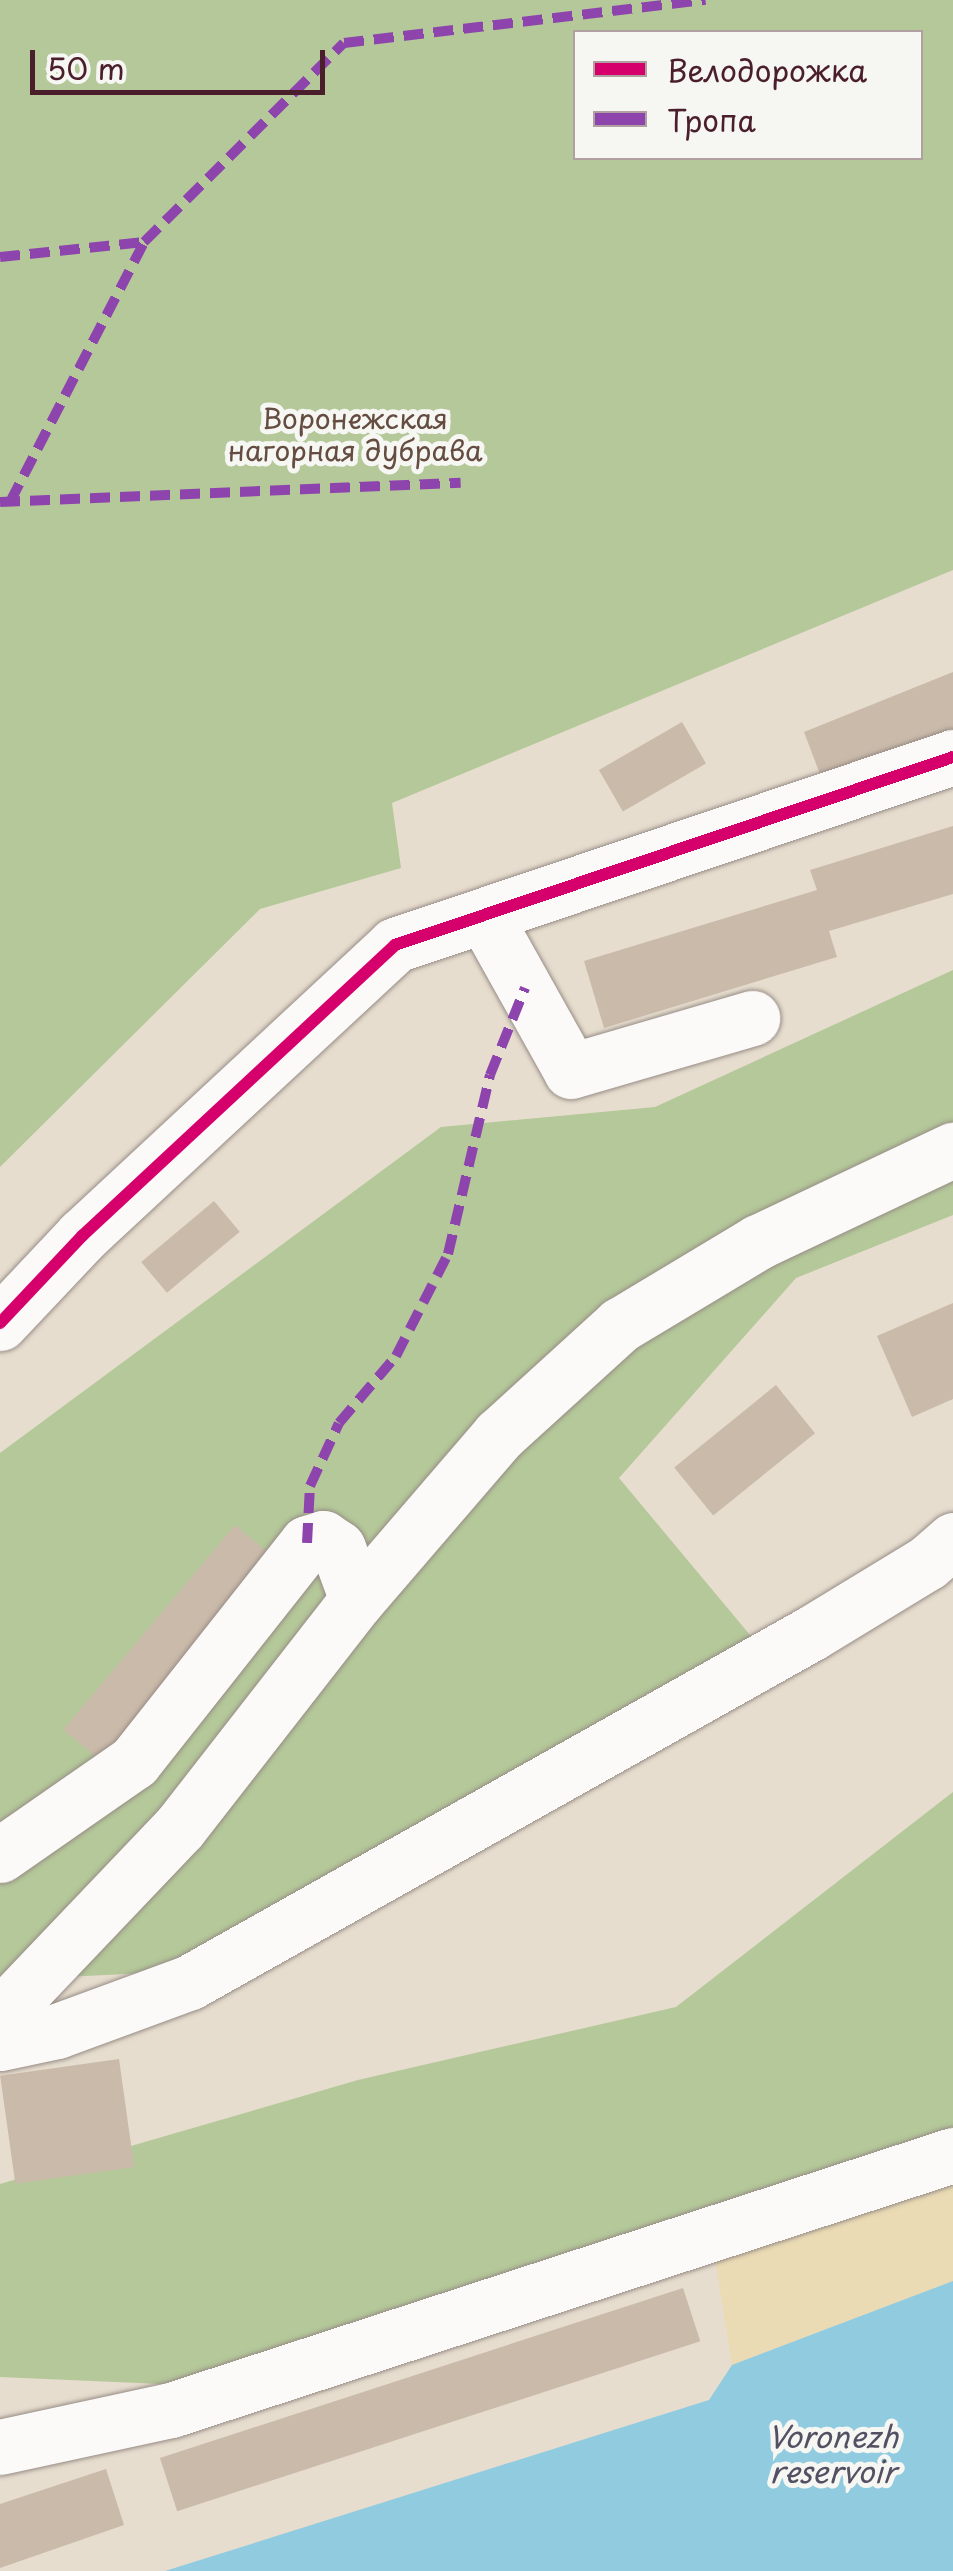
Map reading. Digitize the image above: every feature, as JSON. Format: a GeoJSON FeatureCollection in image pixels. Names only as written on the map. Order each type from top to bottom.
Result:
{"type":"FeatureCollection","features":[{"type":"Feature","properties":{"kind":"street"},"geometry":{"type":"LineString","coordinates":[[0,1323],[82,1236],[395,945],[953,758]]}},
{"type":"Feature","properties":{"kind":"street"},"geometry":{"type":"LineString","coordinates":[[485,917],[571,1071],[752,1018]]}},
{"type":"Feature","properties":{"kind":"street"},"geometry":{"type":"LineString","coordinates":[[0,2016],[180,1826],[357,1600],[499,1435],[620,1325],[758,1242],[953,1150]]}},
{"type":"Feature","properties":{"kind":"street"},"geometry":{"type":"LineString","coordinates":[[0,1855],[134,1762],[306,1543],[323,1538],[338,1548],[357,1600]]}},
{"type":"Feature","properties":{"kind":"street"},"geometry":{"type":"LineString","coordinates":[[0,2043],[57,2032],[190,1982],[810,1634],[953,1540]]}},
{"type":"Feature","properties":{"kind":"street"},"geometry":{"type":"LineString","coordinates":[[0,2447],[171,2410],[953,2155]]}},
{"type":"Feature","properties":{"kind":"green space","name":"Воронежская нагорная дубрава"},"geometry":{"type":"Polygon","coordinates":[[[0,0],[953,0],[953,570],[392,803],[401,868],[260,909],[0,1167],[0,0]]]}},
{"type":"Feature","properties":{"kind":"green space"},"geometry":{"type":"Polygon","coordinates":[[[953,970],[953,1215],[796,1278],[619,1478],[755,1641],[169,1972],[21,1979],[0,1987],[0,1453],[441,1127],[655,1107],[953,970]]]}},
{"type":"Feature","properties":{"kind":"green space"},"geometry":{"type":"Polygon","coordinates":[[[953,1792],[953,2134],[185,2385],[0,2377],[0,2184],[358,2080],[676,2007],[953,1792]]]}},
{"type":"Feature","properties":{"kind":"sand"},"geometry":{"type":"Polygon","coordinates":[[[953,2134],[953,2281],[732,2365],[710,2227],[953,2134]]]}},
{"type":"Feature","properties":{"kind":"water","name":"Voronezh reservoir"},"geometry":{"type":"Polygon","coordinates":[[[953,2281],[953,2571],[165,2571],[709,2400],[732,2365],[953,2281]]]}},
{"type":"Feature","properties":{"kind":"building"},"geometry":{"type":"Polygon","coordinates":[[[953,672],[953,739],[826,790],[804,732],[953,672]]]}},
{"type":"Feature","properties":{"kind":"building"},"geometry":{"type":"Polygon","coordinates":[[[682,722],[706,764],[623,812],[599,770],[682,722]]]}},
{"type":"Feature","properties":{"kind":"building"},"geometry":{"type":"Polygon","coordinates":[[[953,826],[953,894],[829,931],[837,957],[604,1028],[584,961],[817,890],[810,870],[953,826]]]}},
{"type":"Feature","properties":{"kind":"building"},"geometry":{"type":"Polygon","coordinates":[[[214,1201],[240,1232],[167,1293],[141,1262],[214,1201]]]}},
{"type":"Feature","properties":{"kind":"building"},"geometry":{"type":"Polygon","coordinates":[[[953,1303],[953,1399],[912,1417],[877,1336],[953,1303]]]}},
{"type":"Feature","properties":{"kind":"building"},"geometry":{"type":"Polygon","coordinates":[[[776,1385],[815,1433],[713,1516],[674,1467],[776,1385]]]}},
{"type":"Feature","properties":{"kind":"building"},"geometry":{"type":"Polygon","coordinates":[[[235,1525],[276,1560],[105,1764],[63,1730],[235,1525]]]}},
{"type":"Feature","properties":{"kind":"building"},"geometry":{"type":"Polygon","coordinates":[[[119,2059],[134,2167],[15,2184],[0,2076],[119,2059]]]}},
{"type":"Feature","properties":{"kind":"building"},"geometry":{"type":"Polygon","coordinates":[[[683,2288],[700,2341],[177,2511],[160,2458],[683,2288]]]}},
{"type":"Feature","properties":{"kind":"building"},"geometry":{"type":"Polygon","coordinates":[[[106,2469],[124,2525],[0,2568],[0,2504],[106,2469]]]}},
{"type":"Feature","properties":{"kind":"marked path"},"geometry":{"type":"LineString","coordinates":[[0,257],[144,242],[344,43],[705,0]]}},
{"type":"Feature","properties":{"kind":"marked path"},"geometry":{"type":"LineString","coordinates":[[10,502],[144,242]]}},
{"type":"Feature","properties":{"kind":"marked path"},"geometry":{"type":"LineString","coordinates":[[0,502],[461,483]]}},
{"type":"Feature","properties":{"kind":"marked path"},"geometry":{"type":"LineString","coordinates":[[307,1543],[310,1486],[339,1423],[396,1356],[448,1254],[490,1075],[525,988]]}},
{"type":"Feature","properties":{"kind":"cycle path"},"geometry":{"type":"LineString","coordinates":[[0,1323],[82,1236],[395,945],[953,757]]}}]}
